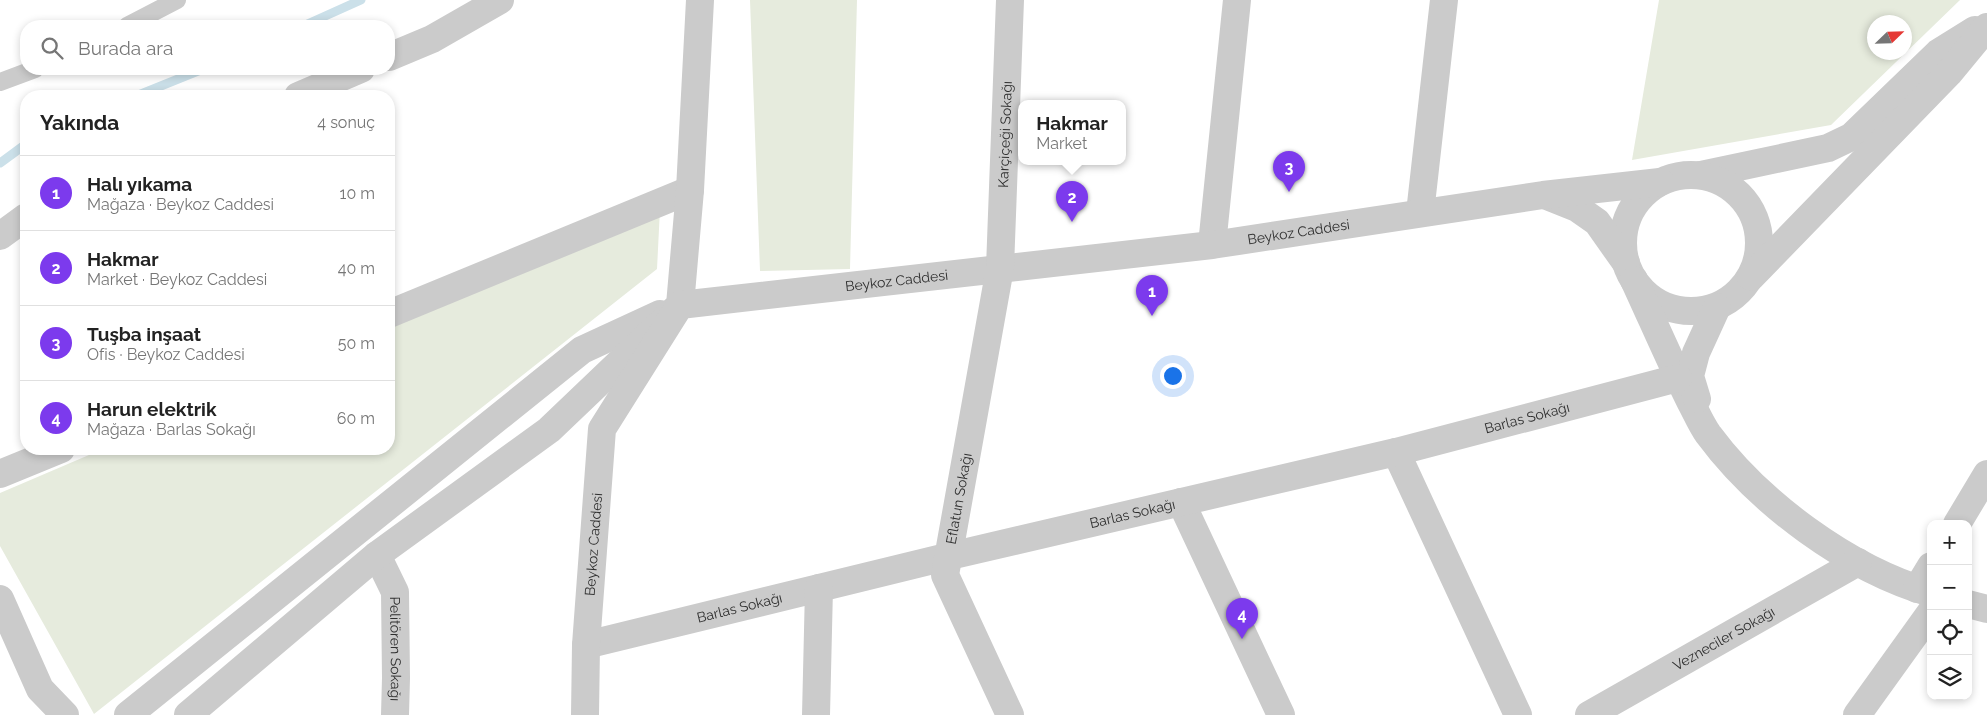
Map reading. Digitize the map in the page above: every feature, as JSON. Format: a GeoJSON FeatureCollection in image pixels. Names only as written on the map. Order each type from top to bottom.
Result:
{"type":"FeatureCollection","features":[{"type":"Feature","properties":{"kind":"street"},"geometry":{"type":"LineString","coordinates":[[395,54],[432,38],[500,0]]}},
{"type":"Feature","properties":{"kind":"street"},"geometry":{"type":"LineString","coordinates":[[188,715],[377,555],[549,430],[680,305],[690,190],[700,0]]}},
{"type":"Feature","properties":{"kind":"street","name":"Karçiçeği Sokağı"},"geometry":{"type":"LineString","coordinates":[[1000,268],[1010,0]]}},
{"type":"Feature","properties":{"kind":"street"},"geometry":{"type":"LineString","coordinates":[[1212,245],[1237,0]]}},
{"type":"Feature","properties":{"kind":"street"},"geometry":{"type":"LineString","coordinates":[[1420,214],[1444,0]]}},
{"type":"Feature","properties":{"kind":"street"},"geometry":{"type":"LineString","coordinates":[[1857,715],[1927,590],[1858,562],[1793,519],[1748,480],[1708,433],[1678,378],[1630,272],[1623,244],[1626,226],[1633,208],[1645,193],[1660,182],[1678,176],[1701,175],[1828,148],[1851,137],[1938,53],[1987,25]]}},
{"type":"Feature","properties":{"kind":"street"},"geometry":{"type":"LineString","coordinates":[[1543,195],[1577,208],[1597,222],[1647,294],[1662,304],[1680,310],[1699,311],[1717,306],[1733,297],[1949,73],[1987,25]]}},
{"type":"Feature","properties":{"kind":"street"},"geometry":{"type":"LineString","coordinates":[[312,90],[348,75]]}},
{"type":"Feature","properties":{"kind":"street"},"geometry":{"type":"LineString","coordinates":[[1701,175],[1722,182],[1740,196],[1753,215],[1760,237],[1758,260],[1748,280]]}},
{"type":"Feature","properties":{"kind":"street","name":"Beykoz Caddesi"},"geometry":{"type":"LineString","coordinates":[[585,715],[586,645],[602,429],[680,305],[1212,245],[1543,195],[1660,182]]}},
{"type":"Feature","properties":{"kind":"street"},"geometry":{"type":"LineString","coordinates":[[395,312],[690,190]]}},
{"type":"Feature","properties":{"kind":"street"},"geometry":{"type":"LineString","coordinates":[[0,236],[20,221]]}},
{"type":"Feature","properties":{"kind":"street","name":"Eflatun Sokağı"},"geometry":{"type":"LineString","coordinates":[[1000,268],[950,556],[945,575],[1010,715]]}},
{"type":"Feature","properties":{"kind":"street"},"geometry":{"type":"LineString","coordinates":[[128,715],[582,350],[680,305]]}},
{"type":"Feature","properties":{"kind":"street"},"geometry":{"type":"LineString","coordinates":[[1708,433],[1690,376],[1696,353],[1717,306]]}},
{"type":"Feature","properties":{"kind":"street","name":"Barlas Sokağı"},"geometry":{"type":"LineString","coordinates":[[586,645],[950,556],[1396,452],[1678,378]]}},
{"type":"Feature","properties":{"kind":"street"},"geometry":{"type":"LineString","coordinates":[[1396,452],[1518,715]]}},
{"type":"Feature","properties":{"kind":"street"},"geometry":{"type":"LineString","coordinates":[[0,474],[46,455]]}},
{"type":"Feature","properties":{"kind":"street"},"geometry":{"type":"LineString","coordinates":[[1959,520],[1987,474]]}},
{"type":"Feature","properties":{"kind":"street"},"geometry":{"type":"LineString","coordinates":[[1181,502],[1281,715]]}},
{"type":"Feature","properties":{"kind":"street","name":"Pelitören Sokağı"},"geometry":{"type":"LineString","coordinates":[[377,555],[395,592],[396,678],[394,715]]}},
{"type":"Feature","properties":{"kind":"street","name":"Vezneciler Sokağı"},"geometry":{"type":"LineString","coordinates":[[1589,715],[1858,562]]}},
{"type":"Feature","properties":{"kind":"street"},"geometry":{"type":"LineString","coordinates":[[816,715],[819,588]]}},
{"type":"Feature","properties":{"kind":"street"},"geometry":{"type":"LineString","coordinates":[[0,599],[40,689],[65,715]]}},
{"type":"Feature","properties":{"kind":"street"},"geometry":{"type":"LineString","coordinates":[[1972,605],[1987,609]]}},
{"type":"Feature","properties":{"kind":"lane"},"geometry":{"type":"LineString","coordinates":[[139,20],[177,0]]}},
{"type":"Feature","properties":{"kind":"lane"},"geometry":{"type":"LineString","coordinates":[[0,82],[20,75]]}},
{"type":"Feature","properties":{"kind":"shaded area"},"geometry":{"type":"Polygon","coordinates":[[[750,0],[857,0],[850,269],[760,271],[750,0]]]}},
{"type":"Feature","properties":{"kind":"shaded area"},"geometry":{"type":"Polygon","coordinates":[[[1659,0],[1960,0],[1912,47],[1912,15],[1867,15],[1867,60],[1898,60],[1831,125],[1632,160],[1659,0]]]}},
{"type":"Feature","properties":{"kind":"shaded area"},"geometry":{"type":"Polygon","coordinates":[[[660,209],[657,269],[94,714],[0,546],[0,493],[89,455],[395,455],[395,323],[660,209]]]}},
{"type":"Feature","properties":{"kind":"waterway"},"geometry":{"type":"LineString","coordinates":[[316,20],[361,0]]}},
{"type":"Feature","properties":{"kind":"waterway"},"geometry":{"type":"LineString","coordinates":[[151,90],[188,75]]}},
{"type":"Feature","properties":{"kind":"waterway"},"geometry":{"type":"LineString","coordinates":[[0,163],[20,148]]}},
{"type":"Feature","properties":{"kind":"place","name":"Tuşba inşaat"},"geometry":{"type":"Point","coordinates":[1289,192]}},
{"type":"Feature","properties":{"kind":"place","name":"Hakmar"},"geometry":{"type":"Point","coordinates":[1072,222]}},
{"type":"Feature","properties":{"kind":"place","name":"Halı yıkama"},"geometry":{"type":"Point","coordinates":[1152,316]}},
{"type":"Feature","properties":{"kind":"place","name":"Harun elektrik"},"geometry":{"type":"Point","coordinates":[1242,639]}}]}
